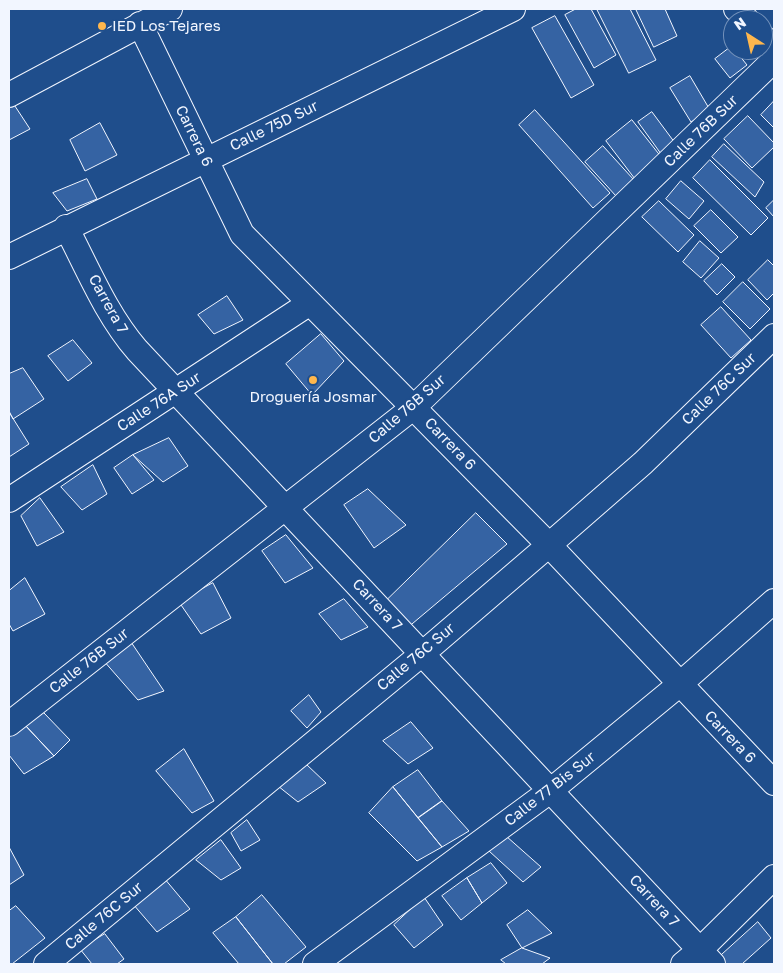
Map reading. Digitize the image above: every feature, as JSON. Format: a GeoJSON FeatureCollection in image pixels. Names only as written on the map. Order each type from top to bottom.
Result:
{"type":"FeatureCollection","features":[{"type":"Feature","properties":{"kind":"street"},"geometry":{"type":"LineString","coordinates":[[9,95],[170,9]]}},
{"type":"Feature","properties":{"kind":"street","name":"Calle 75D Sur"},"geometry":{"type":"LineString","coordinates":[[9,257],[66,227],[513,9]]}},
{"type":"Feature","properties":{"kind":"street","name":"Carrera 6"},"geometry":{"type":"LineString","coordinates":[[140,24],[242,234],[549,545],[774,783]]}},
{"type":"Feature","properties":{"kind":"street","name":"Calle 76B Sur"},"geometry":{"type":"LineString","coordinates":[[9,724],[414,407],[774,60]]}},
{"type":"Feature","properties":{"kind":"street","name":"Carrera 7"},"geometry":{"type":"LineString","coordinates":[[66,227],[114,319],[125,336],[550,791],[699,960]]}},
{"type":"Feature","properties":{"kind":"street","name":"Calle 76A Sur"},"geometry":{"type":"LineString","coordinates":[[9,500],[310,303]]}},
{"type":"Feature","properties":{"kind":"street","name":"Calle 76C Sur"},"geometry":{"type":"LineString","coordinates":[[46,964],[422,654],[549,545],[643,463],[774,336]]}},
{"type":"Feature","properties":{"kind":"street","name":"Calle 77 Bis Sur"},"geometry":{"type":"LineString","coordinates":[[315,964],[550,791],[680,684],[774,601]]}},
{"type":"Feature","properties":{"kind":"street"},"geometry":{"type":"LineString","coordinates":[[699,960],[774,877]]}},
{"type":"Feature","properties":{"kind":"building"},"geometry":{"type":"Polygon","coordinates":[[[576,9],[591,9],[616,55],[594,68],[565,15],[576,9]]]}},
{"type":"Feature","properties":{"kind":"building"},"geometry":{"type":"Polygon","coordinates":[[[597,9],[630,9],[656,60],[629,73],[597,9]]]}},
{"type":"Feature","properties":{"kind":"building"},"geometry":{"type":"Polygon","coordinates":[[[636,9],[665,9],[677,36],[654,47],[636,9]]]}},
{"type":"Feature","properties":{"kind":"building"},"geometry":{"type":"Polygon","coordinates":[[[555,16],[594,85],[571,98],[532,28],[555,16]]]}},
{"type":"Feature","properties":{"kind":"building"},"geometry":{"type":"Polygon","coordinates":[[[723,53],[723,60],[743,60],[747,65],[730,78],[715,59],[723,53]]]}},
{"type":"Feature","properties":{"kind":"building"},"geometry":{"type":"Polygon","coordinates":[[[690,76],[710,110],[691,122],[670,88],[690,76]]]}},
{"type":"Feature","properties":{"kind":"building"},"geometry":{"type":"Polygon","coordinates":[[[11,100],[30,129],[9,140],[9,101],[11,100]]]}},
{"type":"Feature","properties":{"kind":"building"},"geometry":{"type":"Polygon","coordinates":[[[774,101],[774,128],[761,115],[774,101]]]}},
{"type":"Feature","properties":{"kind":"building"},"geometry":{"type":"Polygon","coordinates":[[[535,110],[610,193],[593,208],[519,125],[535,110]]]}},
{"type":"Feature","properties":{"kind":"building"},"geometry":{"type":"Polygon","coordinates":[[[652,112],[678,147],[664,158],[638,122],[652,112]]]}},
{"type":"Feature","properties":{"kind":"building"},"geometry":{"type":"Polygon","coordinates":[[[748,116],[774,143],[774,147],[752,168],[724,139],[748,116]]]}},
{"type":"Feature","properties":{"kind":"building"},"geometry":{"type":"Polygon","coordinates":[[[632,120],[662,158],[635,179],[606,141],[632,120]]]}},
{"type":"Feature","properties":{"kind":"building"},"geometry":{"type":"Polygon","coordinates":[[[100,123],[117,155],[85,171],[70,140],[100,123]]]}},
{"type":"Feature","properties":{"kind":"building"},"geometry":{"type":"Polygon","coordinates":[[[724,144],[764,182],[755,197],[712,157],[724,144]]]}},
{"type":"Feature","properties":{"kind":"building"},"geometry":{"type":"Polygon","coordinates":[[[603,146],[634,180],[616,196],[585,162],[603,146]]]}},
{"type":"Feature","properties":{"kind":"building"},"geometry":{"type":"Polygon","coordinates":[[[710,160],[768,218],[751,235],[693,178],[710,160]]]}},
{"type":"Feature","properties":{"kind":"building"},"geometry":{"type":"Polygon","coordinates":[[[87,179],[97,199],[67,211],[53,193],[87,179]]]}},
{"type":"Feature","properties":{"kind":"building"},"geometry":{"type":"Polygon","coordinates":[[[681,181],[704,201],[689,219],[666,199],[681,181]]]}},
{"type":"Feature","properties":{"kind":"building"},"geometry":{"type":"Polygon","coordinates":[[[774,200],[774,217],[766,208],[774,200]]]}},
{"type":"Feature","properties":{"kind":"building"},"geometry":{"type":"Polygon","coordinates":[[[659,201],[694,235],[678,252],[642,217],[659,201]]]}},
{"type":"Feature","properties":{"kind":"building"},"geometry":{"type":"Polygon","coordinates":[[[711,210],[738,237],[721,253],[694,226],[711,210]]]}},
{"type":"Feature","properties":{"kind":"building"},"geometry":{"type":"Polygon","coordinates":[[[700,241],[719,258],[701,278],[683,262],[700,241]]]}},
{"type":"Feature","properties":{"kind":"building"},"geometry":{"type":"Polygon","coordinates":[[[768,260],[774,266],[774,293],[767,300],[748,280],[768,260]]]}},
{"type":"Feature","properties":{"kind":"building"},"geometry":{"type":"Polygon","coordinates":[[[722,264],[735,277],[717,295],[704,281],[722,264]]]}},
{"type":"Feature","properties":{"kind":"building"},"geometry":{"type":"Polygon","coordinates":[[[743,282],[770,309],[750,329],[723,302],[743,282]]]}},
{"type":"Feature","properties":{"kind":"building"},"geometry":{"type":"Polygon","coordinates":[[[227,296],[243,320],[214,334],[198,315],[227,296]]]}},
{"type":"Feature","properties":{"kind":"building"},"geometry":{"type":"Polygon","coordinates":[[[721,307],[751,340],[731,358],[701,325],[721,307]]]}},
{"type":"Feature","properties":{"kind":"building","name":"Droguería Josmar"},"geometry":{"type":"Polygon","coordinates":[[[321,334],[344,361],[312,395],[286,364],[321,334]]]}},
{"type":"Feature","properties":{"kind":"building"},"geometry":{"type":"Polygon","coordinates":[[[73,340],[92,363],[68,381],[48,356],[73,340]]]}},
{"type":"Feature","properties":{"kind":"building"},"geometry":{"type":"Polygon","coordinates":[[[23,368],[44,399],[13,419],[9,411],[9,374],[23,368]]]}},
{"type":"Feature","properties":{"kind":"building"},"geometry":{"type":"Polygon","coordinates":[[[9,412],[29,444],[9,457],[9,412]]]}},
{"type":"Feature","properties":{"kind":"building"},"geometry":{"type":"Polygon","coordinates":[[[169,438],[188,466],[163,482],[133,455],[169,438]]]}},
{"type":"Feature","properties":{"kind":"building"},"geometry":{"type":"Polygon","coordinates":[[[133,455],[154,480],[132,494],[114,468],[133,455]]]}},
{"type":"Feature","properties":{"kind":"building"},"geometry":{"type":"Polygon","coordinates":[[[93,465],[107,494],[82,510],[61,487],[93,465]]]}},
{"type":"Feature","properties":{"kind":"building"},"geometry":{"type":"Polygon","coordinates":[[[368,489],[406,525],[374,548],[344,505],[368,489]]]}},
{"type":"Feature","properties":{"kind":"building"},"geometry":{"type":"Polygon","coordinates":[[[40,498],[64,532],[37,546],[21,516],[40,498]]]}},
{"type":"Feature","properties":{"kind":"building"},"geometry":{"type":"Polygon","coordinates":[[[476,513],[507,544],[406,629],[383,604],[476,513]]]}},
{"type":"Feature","properties":{"kind":"building"},"geometry":{"type":"Polygon","coordinates":[[[286,535],[313,568],[285,583],[262,551],[286,535]]]}},
{"type":"Feature","properties":{"kind":"building"},"geometry":{"type":"Polygon","coordinates":[[[25,578],[45,614],[13,631],[9,624],[9,591],[25,578]]]}},
{"type":"Feature","properties":{"kind":"building"},"geometry":{"type":"Polygon","coordinates":[[[213,583],[231,618],[201,634],[179,602],[213,583]]]}},
{"type":"Feature","properties":{"kind":"building"},"geometry":{"type":"Polygon","coordinates":[[[344,599],[368,627],[341,640],[319,614],[344,599]]]}},
{"type":"Feature","properties":{"kind":"building"},"geometry":{"type":"Polygon","coordinates":[[[131,642],[164,691],[138,700],[103,660],[131,642]]]}},
{"type":"Feature","properties":{"kind":"building"},"geometry":{"type":"Polygon","coordinates":[[[309,695],[321,712],[307,728],[291,711],[309,695]]]}},
{"type":"Feature","properties":{"kind":"building"},"geometry":{"type":"Polygon","coordinates":[[[44,713],[70,740],[54,756],[24,724],[44,713]]]}},
{"type":"Feature","properties":{"kind":"building"},"geometry":{"type":"Polygon","coordinates":[[[411,722],[433,748],[408,764],[383,741],[411,722]]]}},
{"type":"Feature","properties":{"kind":"building"},"geometry":{"type":"Polygon","coordinates":[[[24,724],[54,756],[24,774],[9,755],[9,735],[24,724]]]}},
{"type":"Feature","properties":{"kind":"building"},"geometry":{"type":"Polygon","coordinates":[[[184,749],[214,801],[192,813],[156,771],[184,749]]]}},
{"type":"Feature","properties":{"kind":"building"},"geometry":{"type":"Polygon","coordinates":[[[306,764],[326,783],[298,802],[278,786],[306,764]]]}},
{"type":"Feature","properties":{"kind":"building"},"geometry":{"type":"Polygon","coordinates":[[[418,770],[442,801],[418,818],[393,787],[418,770]]]}},
{"type":"Feature","properties":{"kind":"building"},"geometry":{"type":"Polygon","coordinates":[[[393,787],[442,847],[417,861],[369,813],[393,787]]]}},
{"type":"Feature","properties":{"kind":"building"},"geometry":{"type":"Polygon","coordinates":[[[442,801],[469,831],[442,847],[418,818],[442,801]]]}},
{"type":"Feature","properties":{"kind":"building"},"geometry":{"type":"Polygon","coordinates":[[[247,820],[260,840],[241,851],[231,833],[247,820]]]}},
{"type":"Feature","properties":{"kind":"building"},"geometry":{"type":"Polygon","coordinates":[[[506,836],[541,867],[523,882],[489,851],[506,836]]]}},
{"type":"Feature","properties":{"kind":"building"},"geometry":{"type":"Polygon","coordinates":[[[221,840],[241,868],[221,880],[196,860],[221,840]]]}},
{"type":"Feature","properties":{"kind":"building"},"geometry":{"type":"Polygon","coordinates":[[[9,847],[24,875],[9,885],[9,847]]]}},
{"type":"Feature","properties":{"kind":"building"},"geometry":{"type":"Polygon","coordinates":[[[491,863],[507,883],[482,903],[467,878],[491,863]]]}},
{"type":"Feature","properties":{"kind":"building"},"geometry":{"type":"Polygon","coordinates":[[[164,878],[190,909],[157,932],[133,904],[164,878]]]}},
{"type":"Feature","properties":{"kind":"building"},"geometry":{"type":"Polygon","coordinates":[[[467,878],[482,903],[461,920],[442,896],[467,878]]]}},
{"type":"Feature","properties":{"kind":"building"},"geometry":{"type":"Polygon","coordinates":[[[262,895],[306,947],[284,964],[273,964],[236,917],[262,895]]]}},
{"type":"Feature","properties":{"kind":"building"},"geometry":{"type":"Polygon","coordinates":[[[424,897],[443,925],[414,948],[394,925],[424,897]]]}},
{"type":"Feature","properties":{"kind":"building"},"geometry":{"type":"Polygon","coordinates":[[[16,906],[45,938],[12,964],[9,964],[9,911],[16,906]]]}},
{"type":"Feature","properties":{"kind":"building"},"geometry":{"type":"Polygon","coordinates":[[[528,910],[552,933],[522,948],[507,925],[528,910]]]}},
{"type":"Feature","properties":{"kind":"building"},"geometry":{"type":"Polygon","coordinates":[[[236,917],[273,964],[239,964],[213,933],[236,917]]]}},
{"type":"Feature","properties":{"kind":"building"},"geometry":{"type":"Polygon","coordinates":[[[758,922],[771,938],[742,964],[719,964],[716,960],[758,922]]]}},
{"type":"Feature","properties":{"kind":"building"},"geometry":{"type":"Polygon","coordinates":[[[105,934],[124,959],[117,964],[92,964],[80,949],[105,934]]]}},
{"type":"Feature","properties":{"kind":"building"},"geometry":{"type":"Polygon","coordinates":[[[522,948],[550,958],[542,964],[506,964],[501,960],[522,948]]]}},
{"type":"Feature","properties":{"kind":"place","name":"IED Los Tejares"},"geometry":{"type":"Point","coordinates":[102,26]}},
{"type":"Feature","properties":{"kind":"place","name":"Droguería Josmar"},"geometry":{"type":"Point","coordinates":[313,380]}}]}
